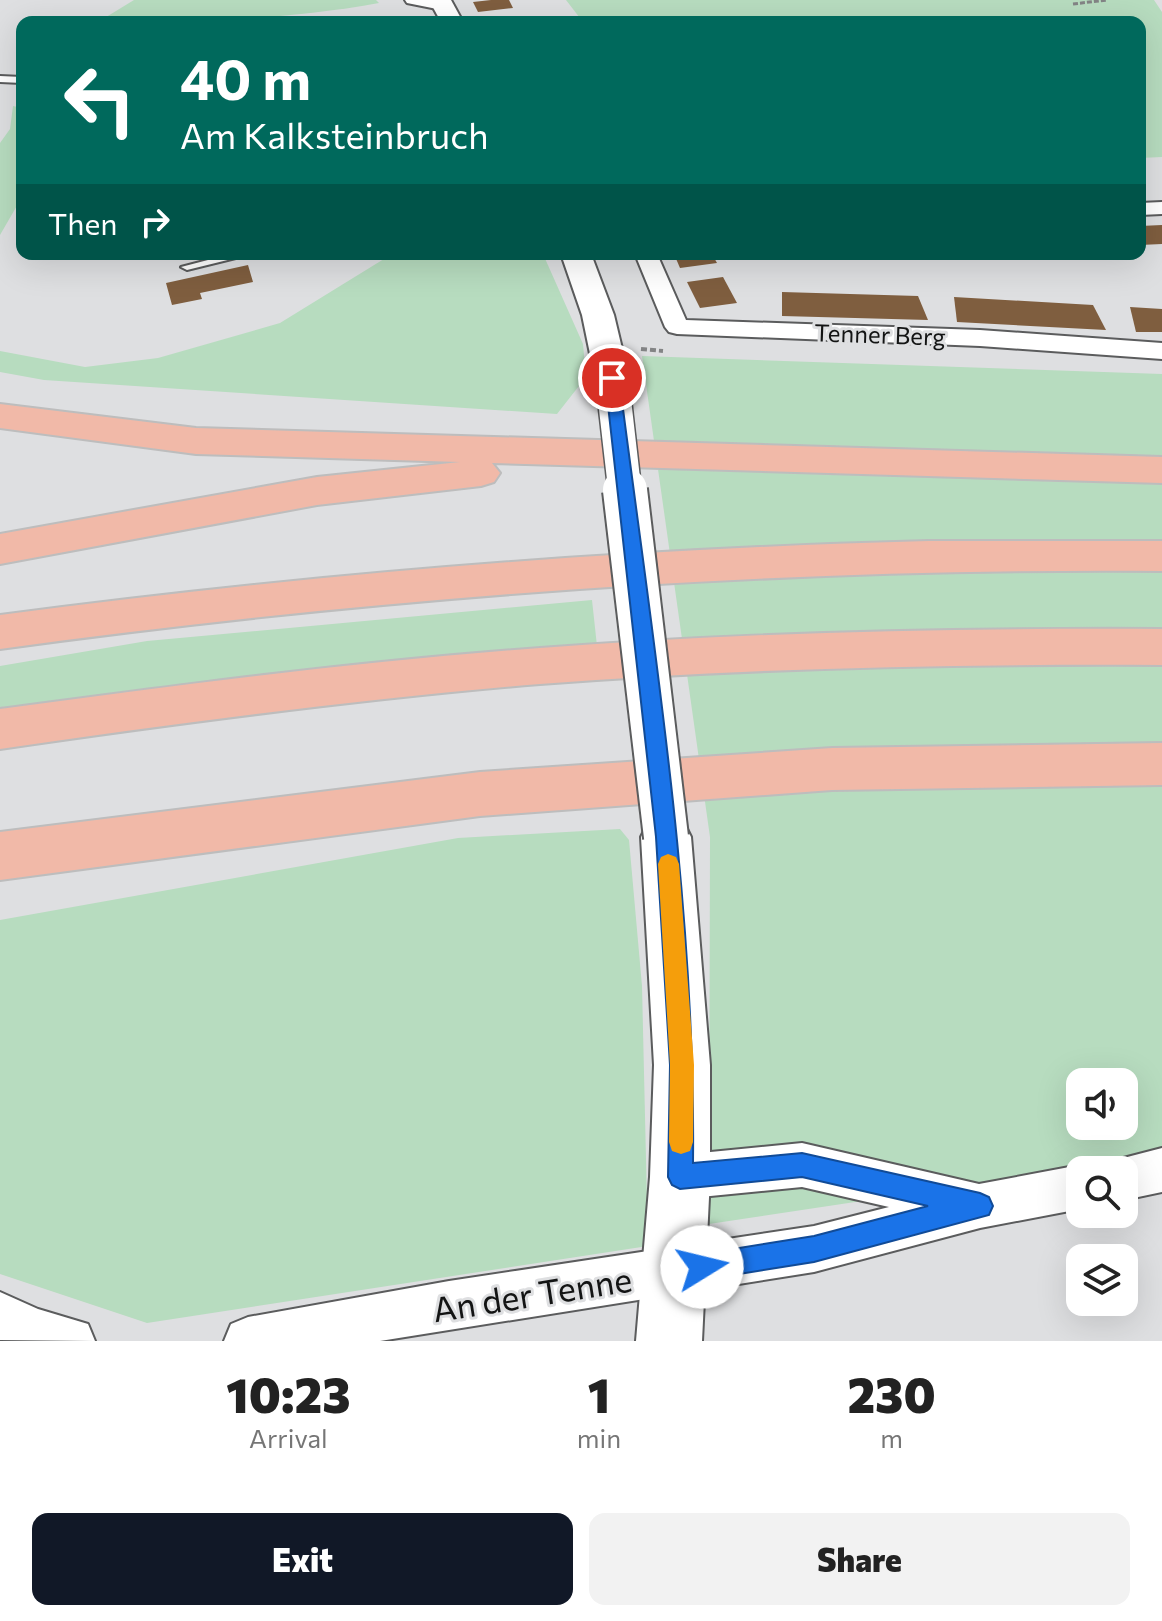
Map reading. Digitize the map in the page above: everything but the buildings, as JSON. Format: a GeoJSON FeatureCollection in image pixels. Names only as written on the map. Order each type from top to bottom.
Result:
{"type":"FeatureCollection","features":[{"type":"Feature","properties":{"kind":"highway"},"geometry":{"type":"LineString","coordinates":[[0,416],[196,441],[1162,470]]}},
{"type":"Feature","properties":{"kind":"highway"},"geometry":{"type":"LineString","coordinates":[[0,549],[104,527],[317,491],[531,468],[739,459]]}},
{"type":"Feature","properties":{"kind":"highway"},"geometry":{"type":"LineString","coordinates":[[0,632],[225,602],[666,566],[896,558],[1162,556]]}},
{"type":"Feature","properties":{"kind":"highway"},"geometry":{"type":"LineString","coordinates":[[0,729],[218,699],[452,673],[899,650],[1162,647]]}},
{"type":"Feature","properties":{"kind":"highway"},"geometry":{"type":"LineString","coordinates":[[0,856],[480,794],[832,769],[1162,764]]}},
{"type":"Feature","properties":{"kind":"street"},"geometry":{"type":"LineString","coordinates":[[413,0],[445,9]]}},
{"type":"Feature","properties":{"kind":"street"},"geometry":{"type":"LineString","coordinates":[[579,260],[608,347],[666,837],[682,1065],[680,1177],[669,1341]]}},
{"type":"Feature","properties":{"kind":"street","name":"Tenner Berg"},"geometry":{"type":"LineString","coordinates":[[649,260],[677,327],[980,338],[1162,351]]}},
{"type":"Feature","properties":{"kind":"street"},"geometry":{"type":"LineString","coordinates":[[680,1177],[802,1165],[980,1206]]}},
{"type":"Feature","properties":{"kind":"street"},"geometry":{"type":"LineString","coordinates":[[1138,1175],[1162,1170]]}},
{"type":"Feature","properties":{"kind":"street","name":"An der Tenne"},"geometry":{"type":"LineString","coordinates":[[248,1341],[449,1305],[814,1249],[980,1206],[1066,1190]]}},
{"type":"Feature","properties":{"kind":"street"},"geometry":{"type":"LineString","coordinates":[[0,1316],[35,1332],[71,1341]]}},
{"type":"Feature","properties":{"kind":"lane"},"geometry":{"type":"LineString","coordinates":[[187,267],[219,260]]}},
{"type":"Feature","properties":{"kind":"path"},"geometry":{"type":"LineString","coordinates":[[1073,4],[1107,0]]}},
{"type":"Feature","properties":{"kind":"green space"},"geometry":{"type":"Polygon","coordinates":[[[134,0],[376,0],[379,3],[274,16],[108,16],[134,0]]]}},
{"type":"Feature","properties":{"kind":"green space"},"geometry":{"type":"Polygon","coordinates":[[[566,0],[1154,0],[1162,12],[1162,157],[1146,158],[1146,16],[578,16],[566,0]]]}},
{"type":"Feature","properties":{"kind":"green space"},"geometry":{"type":"Polygon","coordinates":[[[13,106],[16,107],[16,207],[0,235],[0,143],[10,129],[13,106]]]}},
{"type":"Feature","properties":{"kind":"green space"},"geometry":{"type":"Polygon","coordinates":[[[382,260],[546,260],[583,344],[586,377],[557,414],[44,380],[0,372],[0,351],[85,367],[158,358],[280,323],[382,260]]]}},
{"type":"Feature","properties":{"kind":"green space"},"geometry":{"type":"Polygon","coordinates":[[[642,356],[1162,374],[1162,1156],[1138,1160],[1138,1156],[1066,1156],[1066,1170],[709,1224],[710,837],[642,356]]]}},
{"type":"Feature","properties":{"kind":"green space"},"geometry":{"type":"Polygon","coordinates":[[[592,600],[597,646],[307,671],[0,709],[0,666],[147,641],[592,600]]]}},
{"type":"Feature","properties":{"kind":"green space"},"geometry":{"type":"Polygon","coordinates":[[[620,829],[629,840],[642,986],[648,1246],[147,1323],[0,1274],[0,920],[458,838],[620,829]]]}},
{"type":"Feature","properties":{"kind":"slow traffic"},"geometry":{"type":"LineString","coordinates":[[668,864],[682,1065],[681,1142]]}},
{"type":"Feature","properties":{"kind":"route"},"geometry":{"type":"LineString","coordinates":[[612,378],[666,837],[682,1065],[680,1177],[802,1165],[980,1206],[814,1249],[702,1267]]}}]}
